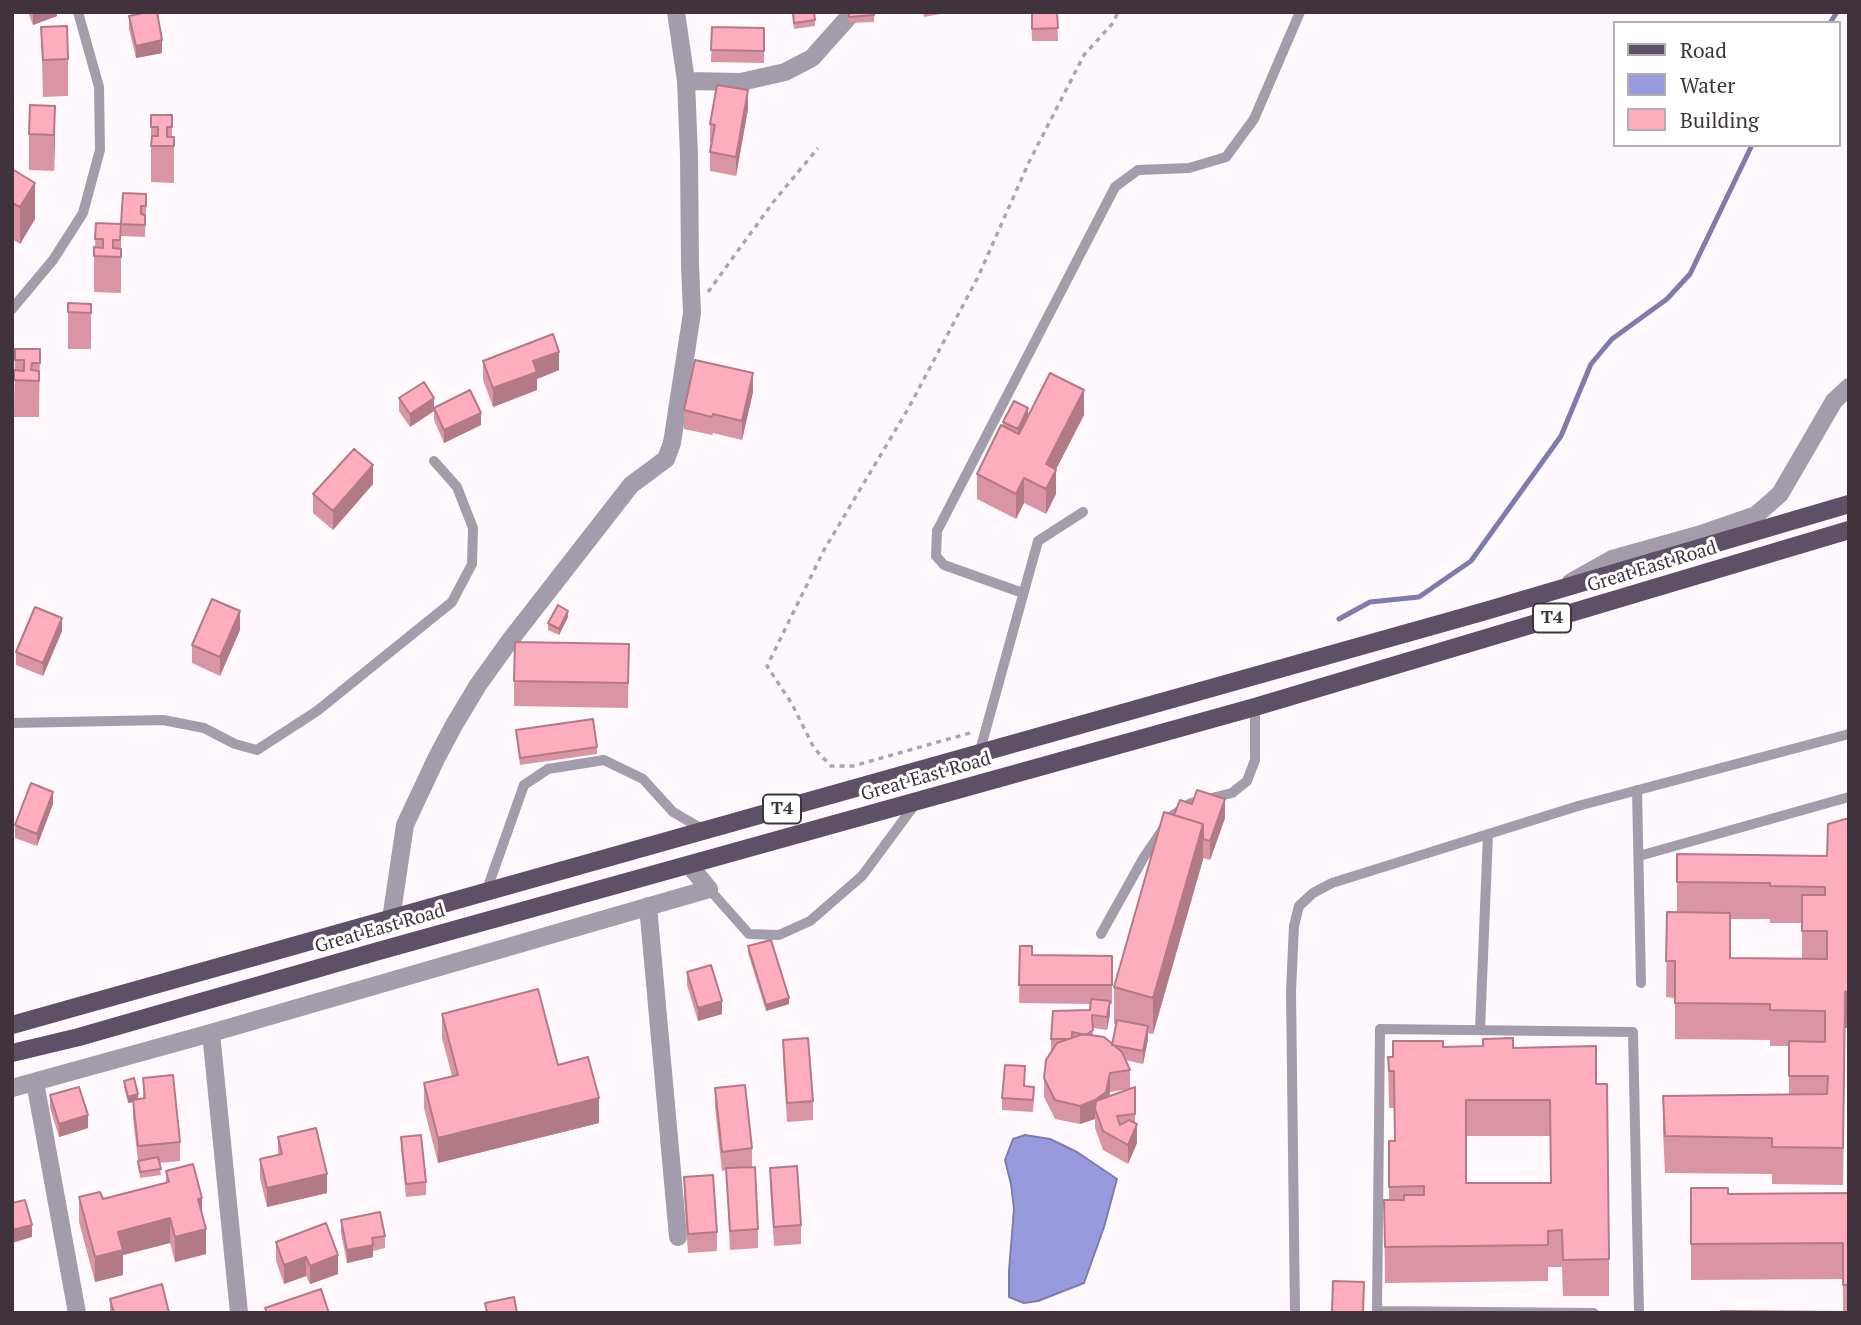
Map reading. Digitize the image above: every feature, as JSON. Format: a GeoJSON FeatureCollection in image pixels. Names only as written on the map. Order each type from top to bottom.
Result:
{"type":"FeatureCollection","features":[{"type":"Feature","properties":{"kind":"main road","name":"Great East Road"},"geometry":{"type":"LineString","coordinates":[[12,1025],[1552,592],[1849,504]]}},
{"type":"Feature","properties":{"kind":"main road","name":"Great East Road"},"geometry":{"type":"LineString","coordinates":[[12,1054],[1255,707],[1849,530]]}},
{"type":"Feature","properties":{"kind":"street"},"geometry":{"type":"LineString","coordinates":[[391,919],[405,825],[436,759],[478,685],[631,485],[666,459],[672,443],[692,313],[686,81],[676,12]]}},
{"type":"Feature","properties":{"kind":"street"},"geometry":{"type":"LineString","coordinates":[[686,81],[741,82],[785,72],[812,58],[853,12]]}},
{"type":"Feature","properties":{"kind":"street"},"geometry":{"type":"LineString","coordinates":[[1552,592],[1612,559],[1698,535],[1756,514],[1780,494],[1834,401],[1849,387]]}},
{"type":"Feature","properties":{"kind":"street"},"geometry":{"type":"LineString","coordinates":[[12,1088],[709,889],[689,865]]}},
{"type":"Feature","properties":{"kind":"street"},"geometry":{"type":"LineString","coordinates":[[648,906],[678,1237]]}},
{"type":"Feature","properties":{"kind":"street"},"geometry":{"type":"LineString","coordinates":[[211,1033],[239,1313]]}},
{"type":"Feature","properties":{"kind":"street"},"geometry":{"type":"LineString","coordinates":[[35,1082],[77,1313]]}},
{"type":"Feature","properties":{"kind":"lane"},"geometry":{"type":"LineString","coordinates":[[12,309],[53,260],[83,213],[100,150],[99,87],[78,12]]}},
{"type":"Feature","properties":{"kind":"lane"},"geometry":{"type":"LineString","coordinates":[[1023,593],[944,565],[936,556],[937,531],[1115,187],[1138,170],[1189,168],[1226,157],[1254,119],[1300,12]]}},
{"type":"Feature","properties":{"kind":"lane"},"geometry":{"type":"LineString","coordinates":[[12,723],[163,720],[204,728],[235,744],[257,750],[317,711],[452,602],[472,564],[473,528],[457,487],[434,461]]}},
{"type":"Feature","properties":{"kind":"lane"},"geometry":{"type":"LineString","coordinates":[[979,754],[1038,541],[1083,512]]}},
{"type":"Feature","properties":{"kind":"lane"},"geometry":{"type":"LineString","coordinates":[[1101,934],[1144,857],[1172,816],[1191,803],[1232,793],[1247,781],[1255,760],[1255,707]]}},
{"type":"Feature","properties":{"kind":"lane"},"geometry":{"type":"LineString","coordinates":[[1296,1313],[1291,990],[1294,926],[1299,906],[1332,883],[1578,806],[1849,733]]}},
{"type":"Feature","properties":{"kind":"lane"},"geometry":{"type":"LineString","coordinates":[[486,892],[524,785],[548,769],[604,760],[643,779],[673,812],[705,830]]}},
{"type":"Feature","properties":{"kind":"lane"},"geometry":{"type":"LineString","coordinates":[[1637,790],[1641,983]]}},
{"type":"Feature","properties":{"kind":"lane"},"geometry":{"type":"LineString","coordinates":[[1639,856],[1849,797]]}},
{"type":"Feature","properties":{"kind":"lane"},"geometry":{"type":"LineString","coordinates":[[709,889],[749,934],[779,935],[810,921],[862,876],[918,801]]}},
{"type":"Feature","properties":{"kind":"lane"},"geometry":{"type":"LineString","coordinates":[[1480,1030],[1488,834]]}},
{"type":"Feature","properties":{"kind":"lane"},"geometry":{"type":"LineString","coordinates":[[1594,1313],[1377,1311],[1380,1029],[1633,1032],[1639,1313]]}},
{"type":"Feature","properties":{"kind":"path"},"geometry":{"type":"LineString","coordinates":[[986,728],[853,766],[831,766],[814,748],[792,704],[766,666],[824,550],[908,409],[978,277],[1029,162],[1084,55],[1113,23],[1118,12]]}},
{"type":"Feature","properties":{"kind":"path"},"geometry":{"type":"LineString","coordinates":[[692,313],[774,201],[818,148]]}},
{"type":"Feature","properties":{"kind":"water"},"geometry":{"type":"Polygon","coordinates":[[[1025,1135],[1050,1139],[1077,1152],[1117,1179],[1104,1227],[1084,1283],[1038,1301],[1024,1303],[1009,1297],[1014,1209],[1005,1160],[1013,1139],[1025,1135]]]}},
{"type":"Feature","properties":{"kind":"building"},"geometry":{"type":"Polygon","coordinates":[[[157,12],[162,40],[136,46],[129,16],[157,12]]]}},
{"type":"Feature","properties":{"kind":"building"},"geometry":{"type":"Polygon","coordinates":[[[793,12],[814,12],[815,20],[794,23],[793,12]]]}},
{"type":"Feature","properties":{"kind":"building"},"geometry":{"type":"Polygon","coordinates":[[[849,12],[874,12],[874,15],[849,17],[849,12]]]}},
{"type":"Feature","properties":{"kind":"building"},"geometry":{"type":"Polygon","coordinates":[[[1032,12],[1057,12],[1058,28],[1032,29],[1032,12]]]}},
{"type":"Feature","properties":{"kind":"building"},"geometry":{"type":"Polygon","coordinates":[[[67,26],[68,59],[43,60],[41,27],[67,26]]]}},
{"type":"Feature","properties":{"kind":"building"},"geometry":{"type":"Polygon","coordinates":[[[712,27],[764,28],[764,51],[711,50],[712,27]]]}},
{"type":"Feature","properties":{"kind":"building"},"geometry":{"type":"Polygon","coordinates":[[[717,85],[748,90],[736,157],[710,152],[715,125],[710,124],[717,85]]]}},
{"type":"Feature","properties":{"kind":"building"},"geometry":{"type":"Polygon","coordinates":[[[30,105],[55,106],[54,135],[29,134],[30,105]]]}},
{"type":"Feature","properties":{"kind":"building"},"geometry":{"type":"Polygon","coordinates":[[[151,115],[172,115],[172,127],[167,127],[167,137],[174,137],[174,146],[151,146],[152,136],[158,136],[158,127],[151,127],[151,115]]]}},
{"type":"Feature","properties":{"kind":"building"},"geometry":{"type":"Polygon","coordinates":[[[12,169],[35,183],[20,207],[12,203],[12,169]]]}},
{"type":"Feature","properties":{"kind":"building"},"geometry":{"type":"Polygon","coordinates":[[[123,193],[146,194],[146,206],[141,206],[145,225],[121,224],[123,193]]]}},
{"type":"Feature","properties":{"kind":"building"},"geometry":{"type":"Polygon","coordinates":[[[96,223],[121,224],[120,240],[113,240],[113,248],[121,249],[121,257],[94,256],[94,247],[103,248],[103,239],[95,239],[96,223]]]}},
{"type":"Feature","properties":{"kind":"building"},"geometry":{"type":"Polygon","coordinates":[[[68,303],[91,304],[91,313],[68,312],[68,303]]]}},
{"type":"Feature","properties":{"kind":"building"},"geometry":{"type":"Polygon","coordinates":[[[553,334],[559,352],[533,361],[537,372],[493,388],[483,361],[553,334]]]}},
{"type":"Feature","properties":{"kind":"building"},"geometry":{"type":"Polygon","coordinates":[[[15,349],[40,349],[40,363],[32,363],[31,370],[39,371],[39,381],[14,380],[14,370],[24,371],[24,360],[15,360],[15,349]]]}},
{"type":"Feature","properties":{"kind":"building"},"geometry":{"type":"Polygon","coordinates":[[[695,360],[753,373],[742,421],[684,410],[695,360]]]}},
{"type":"Feature","properties":{"kind":"building"},"geometry":{"type":"Polygon","coordinates":[[[1050,373],[1084,390],[1046,464],[1056,470],[1046,489],[1024,478],[1016,494],[977,474],[1001,425],[1019,434],[1050,373]]]}},
{"type":"Feature","properties":{"kind":"building"},"geometry":{"type":"Polygon","coordinates":[[[424,382],[434,398],[410,414],[399,398],[424,382]]]}},
{"type":"Feature","properties":{"kind":"building"},"geometry":{"type":"Polygon","coordinates":[[[470,390],[481,413],[444,430],[434,408],[470,390]]]}},
{"type":"Feature","properties":{"kind":"building"},"geometry":{"type":"Polygon","coordinates":[[[1014,401],[1028,408],[1018,429],[1003,422],[1014,401]]]}},
{"type":"Feature","properties":{"kind":"building"},"geometry":{"type":"Polygon","coordinates":[[[354,449],[373,465],[333,511],[313,494],[354,449]]]}},
{"type":"Feature","properties":{"kind":"building"},"geometry":{"type":"Polygon","coordinates":[[[212,599],[240,611],[220,657],[192,645],[212,599]]]}},
{"type":"Feature","properties":{"kind":"building"},"geometry":{"type":"Polygon","coordinates":[[[558,605],[568,611],[559,629],[548,623],[558,605]]]}},
{"type":"Feature","properties":{"kind":"building"},"geometry":{"type":"Polygon","coordinates":[[[35,607],[62,618],[43,663],[16,652],[35,607]]]}},
{"type":"Feature","properties":{"kind":"building"},"geometry":{"type":"Polygon","coordinates":[[[515,642],[629,644],[628,683],[514,681],[515,642]]]}},
{"type":"Feature","properties":{"kind":"building"},"geometry":{"type":"Polygon","coordinates":[[[593,719],[597,747],[520,758],[516,730],[593,719]]]}},
{"type":"Feature","properties":{"kind":"building"},"geometry":{"type":"Polygon","coordinates":[[[31,783],[53,792],[37,834],[15,825],[31,783]]]}},
{"type":"Feature","properties":{"kind":"building"},"geometry":{"type":"Polygon","coordinates":[[[1197,790],[1225,799],[1210,841],[1203,839],[1203,824],[1174,815],[1180,800],[1192,804],[1197,790]]]}},
{"type":"Feature","properties":{"kind":"building"},"geometry":{"type":"Polygon","coordinates":[[[1164,812],[1203,824],[1153,998],[1114,987],[1164,812]]]}},
{"type":"Feature","properties":{"kind":"building"},"geometry":{"type":"Polygon","coordinates":[[[1849,818],[1849,991],[1845,992],[1843,1148],[1772,1147],[1772,1138],[1665,1136],[1663,1096],[1827,1094],[1828,1076],[1789,1076],[1789,1041],[1825,1042],[1825,1011],[1770,1010],[1770,1004],[1675,1003],[1675,961],[1666,961],[1667,912],[1730,913],[1730,958],[1827,959],[1827,931],[1802,931],[1802,895],[1825,895],[1825,887],[1770,886],[1770,883],[1677,882],[1677,854],[1827,856],[1828,824],[1849,818]]]}},
{"type":"Feature","properties":{"kind":"building"},"geometry":{"type":"Polygon","coordinates":[[[771,940],[789,998],[766,1005],[748,946],[771,940]]]}},
{"type":"Feature","properties":{"kind":"building"},"geometry":{"type":"Polygon","coordinates":[[[1020,946],[1032,946],[1032,955],[1112,956],[1112,985],[1019,985],[1020,946]]]}},
{"type":"Feature","properties":{"kind":"building"},"geometry":{"type":"Polygon","coordinates":[[[711,965],[722,1001],[698,1008],[687,972],[711,965]]]}},
{"type":"Feature","properties":{"kind":"building"},"geometry":{"type":"Polygon","coordinates":[[[538,989],[558,1065],[588,1057],[599,1098],[438,1138],[424,1083],[458,1075],[442,1014],[538,989]]]}},
{"type":"Feature","properties":{"kind":"building"},"geometry":{"type":"Polygon","coordinates":[[[1091,999],[1110,1001],[1107,1017],[1092,1015],[1093,1030],[1086,1035],[1072,1032],[1072,1038],[1069,1039],[1051,1039],[1053,1011],[1090,1010],[1091,999]]]}},
{"type":"Feature","properties":{"kind":"building"},"geometry":{"type":"Polygon","coordinates":[[[1117,1020],[1148,1026],[1143,1051],[1112,1045],[1117,1020]]]}},
{"type":"Feature","properties":{"kind":"building"},"geometry":{"type":"Polygon","coordinates":[[[1083,1034],[1104,1037],[1122,1052],[1130,1070],[1110,1073],[1106,1092],[1080,1106],[1055,1100],[1044,1078],[1046,1060],[1057,1043],[1083,1034]]]}},
{"type":"Feature","properties":{"kind":"building"},"geometry":{"type":"Polygon","coordinates":[[[808,1038],[813,1101],[787,1103],[783,1040],[808,1038]]]}},
{"type":"Feature","properties":{"kind":"building"},"geometry":{"type":"Polygon","coordinates":[[[1513,1038],[1513,1048],[1596,1046],[1596,1084],[1607,1084],[1609,1259],[1563,1260],[1562,1230],[1548,1231],[1548,1245],[1385,1247],[1384,1200],[1404,1200],[1404,1195],[1424,1195],[1424,1186],[1389,1187],[1389,1141],[1395,1141],[1394,1071],[1389,1071],[1388,1057],[1393,1057],[1393,1041],[1443,1041],[1443,1047],[1483,1046],[1483,1039],[1513,1038]],[[1466,1100],[1466,1183],[1551,1183],[1550,1100],[1466,1100]]]}},
{"type":"Feature","properties":{"kind":"building"},"geometry":{"type":"Polygon","coordinates":[[[1005,1065],[1025,1066],[1024,1086],[1034,1087],[1033,1100],[1002,1098],[1005,1065]]]}},
{"type":"Feature","properties":{"kind":"building"},"geometry":{"type":"Polygon","coordinates":[[[173,1075],[180,1142],[138,1146],[133,1100],[145,1098],[143,1078],[173,1075]]]}},
{"type":"Feature","properties":{"kind":"building"},"geometry":{"type":"Polygon","coordinates":[[[134,1078],[138,1094],[128,1097],[124,1081],[134,1078]]]}},
{"type":"Feature","properties":{"kind":"building"},"geometry":{"type":"Polygon","coordinates":[[[745,1085],[752,1148],[722,1152],[715,1088],[745,1085]]]}},
{"type":"Feature","properties":{"kind":"building"},"geometry":{"type":"Polygon","coordinates":[[[79,1087],[88,1115],[59,1124],[50,1095],[79,1087]]]}},
{"type":"Feature","properties":{"kind":"building"},"geometry":{"type":"Polygon","coordinates":[[[1135,1087],[1135,1114],[1117,1116],[1120,1125],[1129,1120],[1137,1124],[1128,1145],[1103,1131],[1095,1109],[1096,1101],[1135,1087]]]}},
{"type":"Feature","properties":{"kind":"building"},"geometry":{"type":"Polygon","coordinates":[[[316,1128],[327,1174],[267,1188],[260,1159],[282,1154],[278,1137],[316,1128]]]}},
{"type":"Feature","properties":{"kind":"building"},"geometry":{"type":"Polygon","coordinates":[[[421,1135],[426,1182],[406,1184],[401,1137],[421,1135]]]}},
{"type":"Feature","properties":{"kind":"building"},"geometry":{"type":"Polygon","coordinates":[[[158,1157],[161,1169],[140,1172],[138,1161],[158,1157]]]}},
{"type":"Feature","properties":{"kind":"building"},"geometry":{"type":"Polygon","coordinates":[[[193,1164],[202,1198],[198,1199],[206,1229],[175,1237],[170,1218],[118,1232],[123,1250],[95,1257],[79,1197],[100,1192],[103,1199],[169,1182],[166,1171],[193,1164]]]}},
{"type":"Feature","properties":{"kind":"building"},"geometry":{"type":"Polygon","coordinates":[[[797,1166],[801,1225],[774,1227],[770,1168],[797,1166]]]}},
{"type":"Feature","properties":{"kind":"building"},"geometry":{"type":"Polygon","coordinates":[[[755,1167],[758,1229],[730,1231],[726,1168],[755,1167]]]}},
{"type":"Feature","properties":{"kind":"building"},"geometry":{"type":"Polygon","coordinates":[[[713,1175],[717,1232],[688,1234],[684,1177],[713,1175]]]}},
{"type":"Feature","properties":{"kind":"building"},"geometry":{"type":"Polygon","coordinates":[[[1691,1188],[1728,1188],[1728,1194],[1849,1193],[1849,1285],[1843,1285],[1843,1243],[1691,1244],[1691,1188]]]}},
{"type":"Feature","properties":{"kind":"building"},"geometry":{"type":"Polygon","coordinates":[[[25,1200],[32,1225],[12,1230],[12,1203],[25,1200]]]}},
{"type":"Feature","properties":{"kind":"building"},"geometry":{"type":"Polygon","coordinates":[[[380,1212],[385,1236],[372,1238],[373,1245],[347,1250],[341,1220],[380,1212]]]}},
{"type":"Feature","properties":{"kind":"building"},"geometry":{"type":"Polygon","coordinates":[[[326,1223],[338,1255],[310,1266],[306,1257],[284,1265],[276,1242],[326,1223]]]}},
{"type":"Feature","properties":{"kind":"building"},"geometry":{"type":"Polygon","coordinates":[[[1333,1281],[1364,1282],[1363,1313],[1332,1313],[1333,1281]]]}},
{"type":"Feature","properties":{"kind":"building"},"geometry":{"type":"Polygon","coordinates":[[[162,1284],[169,1313],[114,1313],[110,1299],[162,1284]]]}},
{"type":"Feature","properties":{"kind":"building"},"geometry":{"type":"Polygon","coordinates":[[[321,1289],[329,1313],[267,1313],[265,1308],[321,1289]]]}},
{"type":"Feature","properties":{"kind":"building"},"geometry":{"type":"Polygon","coordinates":[[[514,1297],[517,1313],[487,1313],[485,1303],[514,1297]]]}},
{"type":"Feature","properties":{"kind":"building"},"geometry":{"type":"Polygon","coordinates":[[[1849,1312],[1849,1313],[1721,1313],[1849,1312]]]}},
{"type":"Feature","properties":{"kind":"waterway"},"geometry":{"type":"LineString","coordinates":[[1831,21],[1837,12]]}},
{"type":"Feature","properties":{"kind":"waterway"},"geometry":{"type":"LineString","coordinates":[[1339,619],[1370,602],[1419,597],[1471,561],[1561,436],[1591,364],[1612,339],[1667,299],[1690,274],[1751,147]]}}]}
